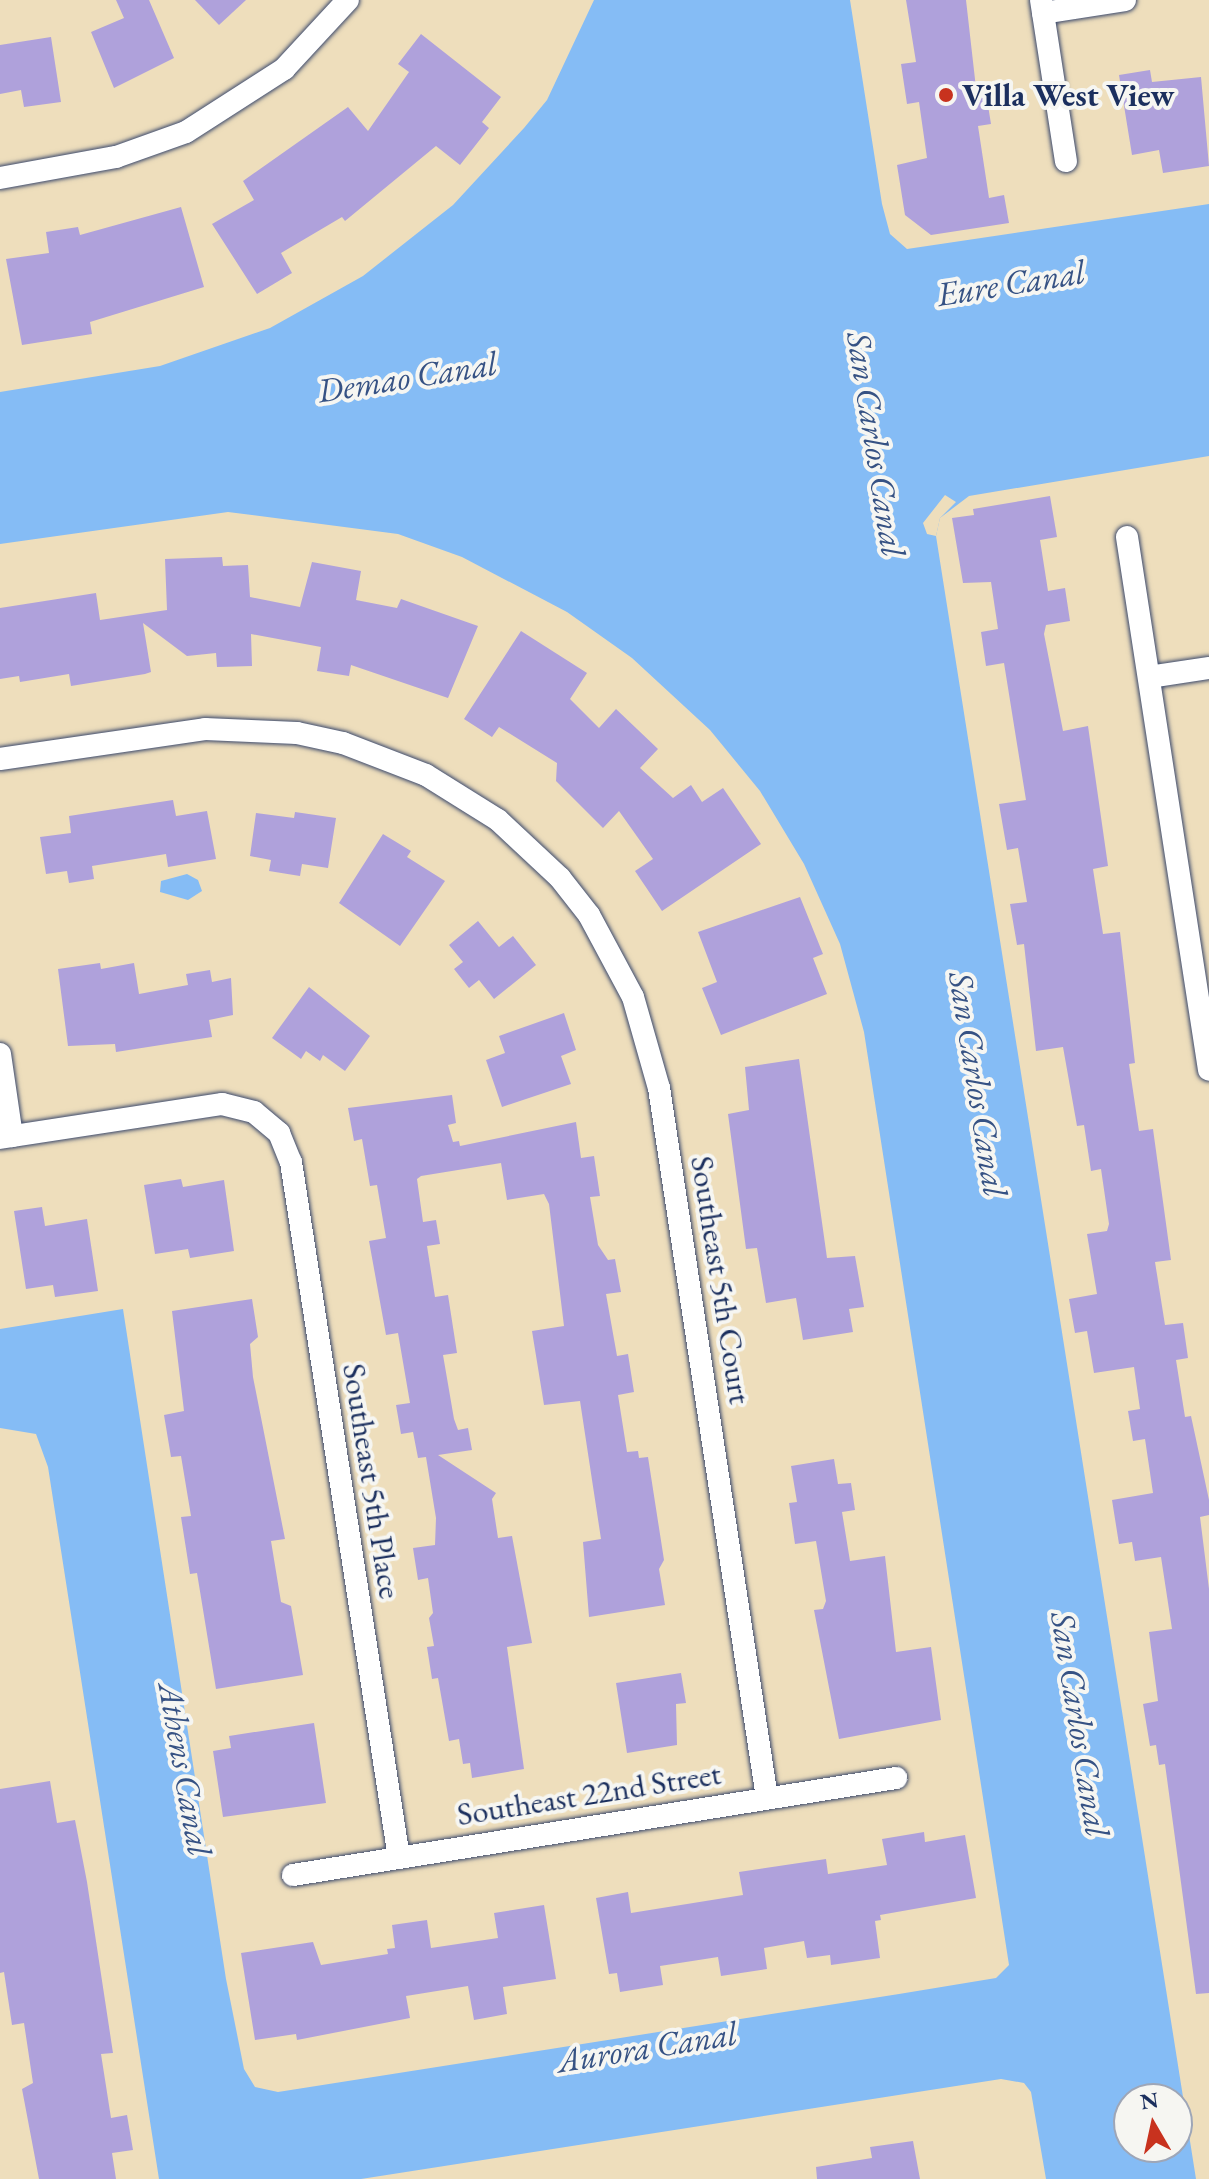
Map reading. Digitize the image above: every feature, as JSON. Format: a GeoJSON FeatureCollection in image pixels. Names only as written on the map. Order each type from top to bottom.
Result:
{"type":"FeatureCollection","features":[{"type":"Feature","properties":{"kind":"street"},"geometry":{"type":"LineString","coordinates":[[0,178],[116,157],[186,132],[284,69],[348,0]]}},
{"type":"Feature","properties":{"kind":"street"},"geometry":{"type":"LineString","coordinates":[[1066,161],[1042,6],[1125,0]]}},
{"type":"Feature","properties":{"kind":"street"},"geometry":{"type":"LineString","coordinates":[[1127,537],[1208,1057]]}},
{"type":"Feature","properties":{"kind":"street"},"geometry":{"type":"LineString","coordinates":[[1149,677],[1209,668]]}},
{"type":"Feature","properties":{"kind":"street","name":"Southeast 5th Court"},"geometry":{"type":"LineString","coordinates":[[0,759],[205,729],[297,733],[387,757],[432,778],[498,820],[560,878],[602,934],[649,1042],[767,1798]]}},
{"type":"Feature","properties":{"kind":"street"},"geometry":{"type":"LineString","coordinates":[[0,1054],[6,1137]]}},
{"type":"Feature","properties":{"kind":"street","name":"Southeast 5th Place"},"geometry":{"type":"LineString","coordinates":[[6,1137],[222,1104],[254,1112],[279,1133],[291,1162],[399,1858]]}},
{"type":"Feature","properties":{"kind":"street","name":"Southeast 22nd Street"},"geometry":{"type":"LineString","coordinates":[[293,1875],[896,1778]]}},
{"type":"Feature","properties":{"kind":"water"},"geometry":{"type":"Polygon","coordinates":[[[594,0],[850,0],[882,204],[890,234],[907,249],[1209,204],[1209,456],[969,496],[940,518],[936,536],[1181,2083],[1113,2083],[1113,2163],[1193,2163],[1193,2160],[1196,2179],[1046,2179],[1031,2092],[1024,2083],[1001,2079],[361,2179],[159,2179],[48,1467],[36,1434],[0,1428],[0,1329],[123,1309],[226,1979],[244,2069],[255,2087],[278,2092],[899,1994],[996,1978],[1009,1965],[864,1032],[840,944],[804,864],[760,791],[710,730],[632,658],[567,612],[462,557],[398,534],[228,512],[0,544],[0,392],[160,366],[270,328],[363,276],[453,205],[547,100],[594,0]]]}},
{"type":"Feature","properties":{"kind":"water"},"geometry":{"type":"Polygon","coordinates":[[[187,874],[198,880],[202,891],[188,900],[160,892],[161,881],[187,874]]]}},
{"type":"Feature","properties":{"kind":"pier"},"geometry":{"type":"Polygon","coordinates":[[[945,495],[956,502],[940,518],[936,536],[927,534],[923,523],[945,495]]]}},
{"type":"Feature","properties":{"kind":"building"},"geometry":{"type":"Polygon","coordinates":[[[116,0],[149,0],[174,58],[114,88],[91,32],[124,18],[116,0]]]}},
{"type":"Feature","properties":{"kind":"building"},"geometry":{"type":"Polygon","coordinates":[[[195,0],[246,0],[219,25],[195,0]]]}},
{"type":"Feature","properties":{"kind":"building"},"geometry":{"type":"Polygon","coordinates":[[[906,0],[966,0],[976,88],[985,87],[991,124],[978,126],[989,198],[1004,195],[1009,223],[931,235],[905,215],[897,165],[927,158],[919,102],[907,104],[901,64],[916,62],[906,0]]]}},
{"type":"Feature","properties":{"kind":"building"},"geometry":{"type":"Polygon","coordinates":[[[421,34],[501,97],[482,122],[489,128],[460,165],[436,146],[345,221],[342,217],[281,253],[292,273],[257,294],[212,224],[254,200],[243,181],[348,107],[368,131],[409,72],[398,64],[421,34]]]}},
{"type":"Feature","properties":{"kind":"building"},"geometry":{"type":"Polygon","coordinates":[[[51,37],[61,102],[24,107],[21,90],[0,94],[0,45],[51,37]]]}},
{"type":"Feature","properties":{"kind":"building"},"geometry":{"type":"Polygon","coordinates":[[[1150,70],[1152,82],[1201,77],[1209,166],[1163,173],[1159,150],[1132,155],[1119,75],[1150,70]]]}},
{"type":"Feature","properties":{"kind":"building"},"geometry":{"type":"Polygon","coordinates":[[[181,207],[204,287],[90,322],[92,334],[22,345],[6,259],[49,253],[46,232],[78,227],[80,235],[181,207]]]}},
{"type":"Feature","properties":{"kind":"building"},"geometry":{"type":"Polygon","coordinates":[[[1050,496],[1057,537],[1040,540],[1048,591],[1065,588],[1070,621],[1046,625],[1044,634],[1063,731],[1088,726],[1108,866],[1093,869],[1103,934],[1120,932],[1135,1063],[1129,1064],[1139,1131],[1153,1129],[1171,1260],[1155,1262],[1165,1325],[1183,1323],[1188,1358],[1176,1360],[1185,1417],[1191,1416],[1209,1500],[1209,1515],[1200,1517],[1209,1589],[1209,1993],[1196,1994],[1165,1764],[1159,1765],[1156,1745],[1150,1746],[1143,1704],[1158,1701],[1149,1632],[1172,1629],[1161,1557],[1135,1561],[1132,1542],[1119,1544],[1112,1500],[1153,1493],[1145,1439],[1133,1441],[1128,1411],[1140,1409],[1134,1367],[1094,1373],[1087,1331],[1075,1333],[1069,1299],[1097,1294],[1087,1234],[1107,1231],[1109,1224],[1101,1169],[1091,1171],[1084,1125],[1077,1126],[1063,1047],[1036,1051],[1024,944],[1017,945],[1010,904],[1027,902],[1018,848],[1007,850],[999,804],[1026,800],[1004,663],[986,666],[981,632],[998,629],[991,582],[963,583],[952,518],[974,515],[973,509],[1050,496]]]}},
{"type":"Feature","properties":{"kind":"building"},"geometry":{"type":"Polygon","coordinates":[[[222,557],[223,566],[248,565],[250,597],[300,607],[312,562],[361,571],[356,600],[397,608],[401,599],[478,626],[448,698],[351,665],[349,676],[317,671],[321,647],[251,634],[252,666],[217,667],[216,653],[187,656],[143,623],[151,672],[71,686],[69,674],[20,682],[19,676],[0,679],[0,608],[96,593],[100,620],[167,610],[165,559],[222,557]]]}},
{"type":"Feature","properties":{"kind":"building"},"geometry":{"type":"Polygon","coordinates":[[[521,631],[587,673],[570,699],[599,728],[616,709],[658,749],[640,768],[673,798],[691,785],[702,802],[723,788],[761,844],[662,911],[635,871],[653,859],[619,811],[603,828],[556,781],[557,763],[499,727],[492,737],[464,719],[521,631]]]}},
{"type":"Feature","properties":{"kind":"building"},"geometry":{"type":"Polygon","coordinates":[[[173,800],[176,816],[207,811],[216,859],[168,867],[166,854],[92,866],[94,879],[69,883],[67,871],[46,874],[40,837],[71,833],[69,816],[173,800]]]}},
{"type":"Feature","properties":{"kind":"building"},"geometry":{"type":"Polygon","coordinates":[[[295,812],[336,818],[328,868],[302,864],[300,876],[269,871],[271,860],[250,856],[256,813],[294,818],[295,812]]]}},
{"type":"Feature","properties":{"kind":"building"},"geometry":{"type":"Polygon","coordinates":[[[383,834],[411,851],[407,857],[445,881],[400,946],[339,903],[383,834]]]}},
{"type":"Feature","properties":{"kind":"building"},"geometry":{"type":"Polygon","coordinates":[[[800,897],[823,954],[813,958],[827,994],[721,1035],[702,988],[717,982],[698,932],[800,897]]]}},
{"type":"Feature","properties":{"kind":"building"},"geometry":{"type":"Polygon","coordinates":[[[478,921],[499,947],[513,936],[536,965],[494,999],[479,980],[469,988],[454,969],[463,962],[449,945],[478,921]]]}},
{"type":"Feature","properties":{"kind":"building"},"geometry":{"type":"Polygon","coordinates":[[[100,963],[101,969],[134,963],[139,994],[188,985],[186,974],[210,970],[212,982],[231,978],[233,1015],[209,1020],[212,1037],[116,1052],[115,1044],[68,1046],[58,969],[100,963]]]}},
{"type":"Feature","properties":{"kind":"building"},"geometry":{"type":"Polygon","coordinates":[[[309,987],[370,1036],[345,1071],[323,1055],[320,1061],[306,1051],[301,1059],[272,1038],[309,987]]]}},
{"type":"Feature","properties":{"kind":"building"},"geometry":{"type":"Polygon","coordinates":[[[564,1013],[576,1050],[561,1056],[571,1084],[502,1107],[486,1060],[505,1053],[499,1036],[564,1013]]]}},
{"type":"Feature","properties":{"kind":"building"},"geometry":{"type":"Polygon","coordinates":[[[799,1059],[827,1258],[855,1256],[864,1307],[849,1309],[853,1332],[803,1340],[796,1298],[766,1303],[757,1248],[746,1249],[728,1114],[749,1110],[745,1067],[799,1059]]]}},
{"type":"Feature","properties":{"kind":"building"},"geometry":{"type":"Polygon","coordinates":[[[452,1095],[456,1123],[448,1125],[453,1142],[459,1141],[460,1146],[576,1122],[581,1158],[594,1156],[600,1196],[590,1197],[598,1245],[608,1260],[615,1259],[621,1292],[606,1294],[617,1356],[628,1354],[634,1392],[618,1395],[627,1452],[638,1451],[639,1458],[648,1457],[664,1560],[659,1569],[665,1605],[589,1617],[583,1542],[601,1539],[580,1401],[544,1405],[532,1331],[564,1326],[549,1204],[544,1194],[507,1200],[501,1163],[421,1176],[417,1179],[423,1222],[436,1220],[440,1244],[427,1246],[435,1297],[448,1295],[457,1353],[443,1355],[454,1419],[458,1430],[468,1428],[472,1450],[438,1455],[496,1493],[492,1499],[498,1538],[512,1536],[532,1643],[507,1647],[524,1769],[472,1778],[470,1763],[463,1764],[459,1739],[449,1741],[438,1678],[432,1679],[427,1647],[434,1646],[429,1618],[433,1613],[428,1578],[418,1580],[413,1548],[435,1545],[436,1518],[426,1457],[418,1458],[413,1432],[401,1434],[396,1405],[410,1403],[398,1333],[386,1335],[369,1241],[386,1238],[377,1185],[370,1186],[362,1139],[354,1141],[348,1108],[452,1095]]]}},
{"type":"Feature","properties":{"kind":"building"},"geometry":{"type":"Polygon","coordinates":[[[181,1179],[183,1187],[224,1180],[234,1251],[190,1258],[188,1249],[155,1254],[144,1185],[181,1179]]]}},
{"type":"Feature","properties":{"kind":"building"},"geometry":{"type":"Polygon","coordinates":[[[42,1207],[45,1226],[87,1219],[98,1291],[55,1297],[53,1285],[26,1289],[14,1211],[42,1207]]]}},
{"type":"Feature","properties":{"kind":"building"},"geometry":{"type":"Polygon","coordinates":[[[252,1299],[258,1337],[250,1344],[253,1377],[285,1539],[271,1541],[281,1602],[291,1606],[303,1675],[216,1689],[197,1573],[190,1574],[181,1517],[191,1516],[181,1456],[171,1457],[164,1415],[184,1411],[172,1311],[252,1299]]]}},
{"type":"Feature","properties":{"kind":"building"},"geometry":{"type":"Polygon","coordinates":[[[834,1459],[838,1484],[851,1483],[855,1510],[842,1512],[850,1561],[885,1556],[896,1652],[931,1647],[941,1720],[839,1739],[814,1610],[823,1609],[826,1601],[816,1541],[795,1544],[789,1503],[797,1502],[791,1466],[834,1459]]]}},
{"type":"Feature","properties":{"kind":"building"},"geometry":{"type":"Polygon","coordinates":[[[681,1673],[686,1703],[676,1704],[677,1745],[627,1753],[616,1683],[681,1673]]]}},
{"type":"Feature","properties":{"kind":"building"},"geometry":{"type":"Polygon","coordinates":[[[314,1723],[326,1803],[223,1817],[213,1751],[231,1748],[229,1736],[314,1723]]]}},
{"type":"Feature","properties":{"kind":"building"},"geometry":{"type":"Polygon","coordinates":[[[50,1781],[57,1823],[75,1820],[113,2053],[101,2054],[111,2118],[127,2115],[133,2150],[112,2153],[116,2179],[39,2179],[22,2089],[33,2083],[24,2023],[12,2025],[4,1972],[0,1973],[0,1789],[50,1781]]]}},
{"type":"Feature","properties":{"kind":"building"},"geometry":{"type":"Polygon","coordinates":[[[924,1832],[925,1842],[965,1835],[976,1898],[880,1915],[881,1920],[875,1921],[880,1958],[831,1965],[830,1955],[807,1958],[804,1941],[764,1948],[767,1969],[721,1976],[718,1957],[660,1966],[663,1985],[620,1992],[617,1973],[609,1974],[596,1898],[628,1892],[631,1913],[743,1895],[739,1872],[826,1859],[828,1874],[887,1865],[882,1839],[924,1832]]]}},
{"type":"Feature","properties":{"kind":"building"},"geometry":{"type":"Polygon","coordinates":[[[544,1905],[556,1979],[503,1987],[507,2014],[474,2020],[468,1986],[406,1996],[410,2018],[297,2040],[296,2034],[255,2040],[241,1953],[313,1942],[321,1965],[388,1954],[387,1949],[395,1948],[392,1925],[427,1920],[431,1948],[498,1938],[494,1913],[544,1905]]]}},
{"type":"Feature","properties":{"kind":"building"},"geometry":{"type":"Polygon","coordinates":[[[913,2141],[920,2179],[817,2179],[816,2167],[872,2158],[870,2147],[913,2141]]]}},
{"type":"Feature","properties":{"kind":"place","name":"Villa West View"},"geometry":{"type":"Point","coordinates":[946,95]}},
{"type":"Feature","properties":{"kind":"water label","name":"Eure Canal"},"geometry":{"type":"Point","coordinates":[1011,283]}},
{"type":"Feature","properties":{"kind":"water label","name":"Demao Canal"},"geometry":{"type":"Point","coordinates":[407,377]}},
{"type":"Feature","properties":{"kind":"water label","name":"San Carlos Canal"},"geometry":{"type":"Point","coordinates":[876,444]}},
{"type":"Feature","properties":{"kind":"water label","name":"San Carlos Canal"},"geometry":{"type":"Point","coordinates":[978,1084]}},
{"type":"Feature","properties":{"kind":"water label","name":"San Carlos Canal"},"geometry":{"type":"Point","coordinates":[1080,1724]}},
{"type":"Feature","properties":{"kind":"water label","name":"Athens Canal"},"geometry":{"type":"Point","coordinates":[185,1769]}},
{"type":"Feature","properties":{"kind":"water label","name":"Aurora Canal"},"geometry":{"type":"Point","coordinates":[647,2047]}}]}
